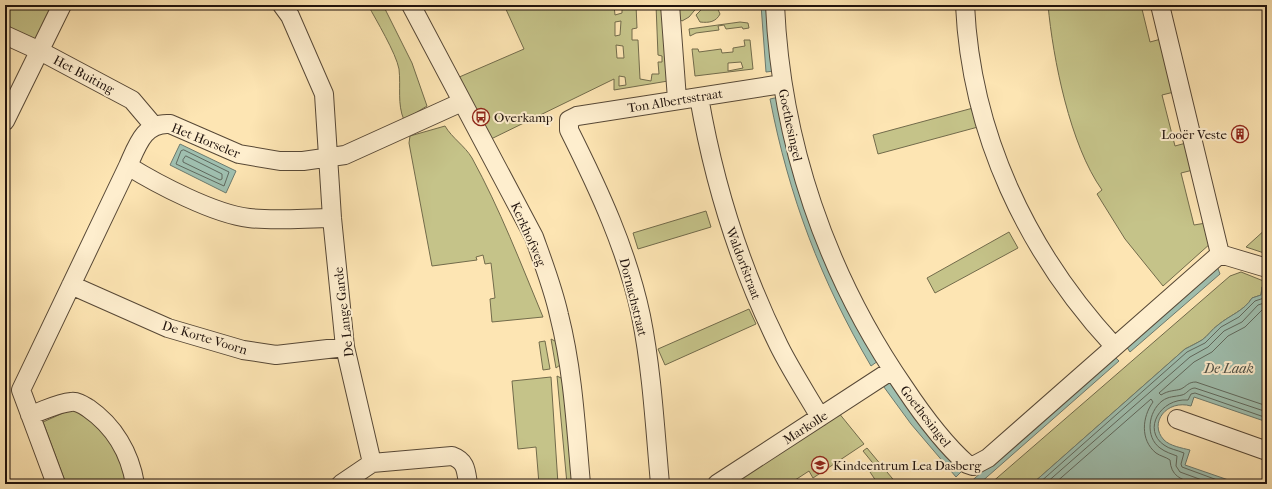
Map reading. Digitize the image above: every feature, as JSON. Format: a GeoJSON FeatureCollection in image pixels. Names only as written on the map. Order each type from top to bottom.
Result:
{"type":"FeatureCollection","features":[{"type":"Feature","properties":{"kind":"street"},"geometry":{"type":"LineString","coordinates":[[5,121],[62,5]]}},
{"type":"Feature","properties":{"kind":"street","name":"De Lange Garde"},"geometry":{"type":"LineString","coordinates":[[282,5],[290,16],[324,94],[332,218],[346,347],[372,463]]}},
{"type":"Feature","properties":{"kind":"street","name":"Kerkhofweg"},"geometry":{"type":"LineString","coordinates":[[411,5],[534,237],[560,316],[569,362],[581,484]]}},
{"type":"Feature","properties":{"kind":"street"},"geometry":{"type":"LineString","coordinates":[[670,5],[677,99]]}},
{"type":"Feature","properties":{"kind":"street","name":"Goethesingel"},"geometry":{"type":"LineString","coordinates":[[775,5],[782,84],[800,166],[816,219],[851,298],[892,370],[938,433],[957,456],[967,464],[973,466],[988,458],[1220,254]]}},
{"type":"Feature","properties":{"kind":"street"},"geometry":{"type":"LineString","coordinates":[[965,5],[969,50],[980,103],[993,148],[1012,196],[1036,242],[1065,286],[1114,346]]}},
{"type":"Feature","properties":{"kind":"street"},"geometry":{"type":"LineString","coordinates":[[1160,5],[1220,254],[1267,268]]}},
{"type":"Feature","properties":{"kind":"street","name":"Het Buiting"},"geometry":{"type":"LineString","coordinates":[[5,35],[40,51],[132,100],[154,126]]}},
{"type":"Feature","properties":{"kind":"street","name":"Ton Albertsstraat"},"geometry":{"type":"LineString","coordinates":[[569,120],[577,116],[677,99],[782,84]]}},
{"type":"Feature","properties":{"kind":"street","name":"Waldorfstraat"},"geometry":{"type":"LineString","coordinates":[[699,97],[716,181],[742,263],[780,347],[820,417]]}},
{"type":"Feature","properties":{"kind":"street","name":"Het Horseler"},"geometry":{"type":"LineString","coordinates":[[52,483],[21,390],[142,137],[154,126],[162,124],[176,126],[229,151],[254,158],[303,161],[345,155],[462,102]]}},
{"type":"Feature","properties":{"kind":"street","name":"Dornachstraat"},"geometry":{"type":"LineString","coordinates":[[569,120],[569,130],[598,187],[617,234],[641,316],[648,362],[660,484]]}},
{"type":"Feature","properties":{"kind":"street"},"geometry":{"type":"LineString","coordinates":[[128,166],[153,180],[216,210],[235,215],[249,218],[332,218]]}},
{"type":"Feature","properties":{"kind":"street","name":"De Korte Voorn"},"geometry":{"type":"LineString","coordinates":[[71,285],[168,328],[243,350],[276,355],[346,347]]}},
{"type":"Feature","properties":{"kind":"street","name":"Markolle"},"geometry":{"type":"LineString","coordinates":[[717,484],[892,370]]}},
{"type":"Feature","properties":{"kind":"street"},"geometry":{"type":"LineString","coordinates":[[30,415],[72,401],[79,402],[98,415],[116,434],[127,454],[135,484]]}},
{"type":"Feature","properties":{"kind":"street"},"geometry":{"type":"LineString","coordinates":[[1177,419],[1267,451]]}},
{"type":"Feature","properties":{"kind":"street"},"geometry":{"type":"LineString","coordinates":[[341,484],[372,463],[452,456],[462,462],[466,468],[468,484]]}},
{"type":"Feature","properties":{"kind":"shaded area"},"geometry":{"type":"Polygon","coordinates":[[[8,5],[55,5],[35,46],[5,31],[5,12],[8,5]]]}},
{"type":"Feature","properties":{"kind":"shaded area"},"geometry":{"type":"Polygon","coordinates":[[[368,5],[383,5],[412,63],[427,106],[404,120],[400,102],[400,76],[397,62],[368,5]]]}},
{"type":"Feature","properties":{"kind":"shaded area"},"geometry":{"type":"Polygon","coordinates":[[[504,5],[614,5],[615,15],[622,13],[622,5],[636,5],[637,28],[632,29],[632,40],[638,40],[640,79],[651,81],[652,74],[659,74],[658,62],[662,62],[662,56],[658,55],[656,5],[663,5],[668,81],[614,90],[614,79],[489,140],[457,78],[524,49],[504,5]],[[621,21],[615,22],[615,36],[620,35],[621,21]],[[616,45],[617,58],[624,58],[623,46],[616,45]],[[619,76],[619,86],[626,85],[625,77],[619,76]]]}},
{"type":"Feature","properties":{"kind":"shaded area"},"geometry":{"type":"Polygon","coordinates":[[[676,5],[699,5],[689,17],[682,21],[679,19],[676,5]]]}},
{"type":"Feature","properties":{"kind":"shaded area"},"geometry":{"type":"Polygon","coordinates":[[[706,5],[716,5],[720,14],[712,21],[700,22],[696,15],[706,5]]]}},
{"type":"Feature","properties":{"kind":"shaded area"},"geometry":{"type":"Polygon","coordinates":[[[1048,5],[1141,5],[1150,42],[1161,39],[1174,92],[1162,95],[1175,146],[1186,143],[1193,170],[1181,173],[1194,225],[1206,223],[1211,243],[1163,286],[1125,239],[1097,194],[1102,190],[1081,150],[1065,101],[1054,50],[1048,5]]]}},
{"type":"Feature","properties":{"kind":"shaded area"},"geometry":{"type":"Polygon","coordinates":[[[740,22],[748,23],[749,28],[743,29],[742,27],[726,29],[724,25],[718,26],[719,30],[696,33],[690,36],[689,29],[740,22]]]}},
{"type":"Feature","properties":{"kind":"shaded area"},"geometry":{"type":"Polygon","coordinates":[[[744,40],[750,40],[753,69],[695,76],[692,49],[698,49],[699,52],[721,49],[722,53],[733,52],[733,48],[745,46],[744,40]],[[741,62],[728,63],[728,71],[743,68],[741,62]]]}},
{"type":"Feature","properties":{"kind":"shaded area"},"geometry":{"type":"Polygon","coordinates":[[[973,108],[978,127],[878,154],[873,135],[973,108]]]}},
{"type":"Feature","properties":{"kind":"shaded area"},"geometry":{"type":"Polygon","coordinates":[[[445,126],[472,158],[482,177],[510,237],[543,317],[492,322],[490,299],[495,298],[491,263],[485,264],[483,255],[476,257],[477,260],[432,266],[409,143],[410,136],[445,126]]]}},
{"type":"Feature","properties":{"kind":"shaded area"},"geometry":{"type":"Polygon","coordinates":[[[706,211],[711,227],[638,249],[633,233],[706,211]]]}},
{"type":"Feature","properties":{"kind":"shaded area"},"geometry":{"type":"Polygon","coordinates":[[[1267,228],[1267,254],[1246,247],[1267,228]]]}},
{"type":"Feature","properties":{"kind":"shaded area"},"geometry":{"type":"Polygon","coordinates":[[[1009,232],[1018,248],[935,293],[927,278],[1009,232]]]}},
{"type":"Feature","properties":{"kind":"shaded area"},"geometry":{"type":"Polygon","coordinates":[[[1241,272],[1266,282],[1262,287],[1261,295],[1252,298],[1241,310],[1216,327],[1204,338],[1185,349],[1032,484],[990,484],[1230,276],[1241,272]]]}},
{"type":"Feature","properties":{"kind":"shaded area"},"geometry":{"type":"Polygon","coordinates":[[[749,309],[756,324],[665,365],[658,349],[749,309]]]}},
{"type":"Feature","properties":{"kind":"shaded area"},"geometry":{"type":"Polygon","coordinates":[[[551,339],[557,342],[560,365],[556,368],[551,339]]]}},
{"type":"Feature","properties":{"kind":"shaded area"},"geometry":{"type":"Polygon","coordinates":[[[545,341],[550,369],[543,370],[539,342],[545,341]]]}},
{"type":"Feature","properties":{"kind":"shaded area"},"geometry":{"type":"Polygon","coordinates":[[[557,376],[563,379],[573,484],[567,484],[557,376]]]}},
{"type":"Feature","properties":{"kind":"shaded area"},"geometry":{"type":"Polygon","coordinates":[[[551,377],[558,484],[539,484],[536,447],[518,449],[512,381],[551,377]]]}},
{"type":"Feature","properties":{"kind":"shaded area"},"geometry":{"type":"Polygon","coordinates":[[[72,409],[84,412],[114,446],[129,484],[66,484],[43,422],[72,409]]]}},
{"type":"Feature","properties":{"kind":"shaded area","name":"Kindcentrum Lea Dasberg"},"geometry":{"type":"Polygon","coordinates":[[[838,412],[864,444],[813,478],[809,471],[789,484],[729,484],[838,412]]]}},
{"type":"Feature","properties":{"kind":"shaded area"},"geometry":{"type":"Polygon","coordinates":[[[867,448],[897,484],[878,484],[870,472],[876,467],[863,451],[867,448]]]}},
{"type":"Feature","properties":{"kind":"water"},"geometry":{"type":"Polygon","coordinates":[[[761,5],[769,5],[774,71],[766,72],[761,5]]]}},
{"type":"Feature","properties":{"kind":"water"},"geometry":{"type":"Polygon","coordinates":[[[779,97],[878,361],[871,366],[853,334],[822,270],[797,204],[778,135],[770,99],[779,97]]]}},
{"type":"Feature","properties":{"kind":"water"},"geometry":{"type":"Polygon","coordinates":[[[180,144],[236,171],[226,193],[170,165],[180,144]]]}},
{"type":"Feature","properties":{"kind":"water"},"geometry":{"type":"Polygon","coordinates":[[[1217,266],[1220,274],[1130,352],[1126,346],[1217,266]]]}},
{"type":"Feature","properties":{"kind":"water","name":"De Laak"},"geometry":{"type":"Polygon","coordinates":[[[1267,283],[1267,422],[1194,397],[1191,406],[1174,406],[1162,414],[1158,427],[1164,440],[1169,444],[1190,450],[1185,465],[1240,484],[1032,484],[1185,349],[1204,338],[1216,327],[1241,310],[1252,298],[1261,295],[1262,287],[1267,283]]]}},
{"type":"Feature","properties":{"kind":"water"},"geometry":{"type":"Polygon","coordinates":[[[1115,357],[1119,361],[979,484],[968,484],[1115,357]]]}},
{"type":"Feature","properties":{"kind":"water"},"geometry":{"type":"Polygon","coordinates":[[[890,377],[963,470],[956,477],[911,424],[881,383],[890,377]]]}},
{"type":"Feature","properties":{"kind":"place","name":"Overkamp"},"geometry":{"type":"Point","coordinates":[481,117]}},
{"type":"Feature","properties":{"kind":"place","name":"Looër Veste"},"geometry":{"type":"Point","coordinates":[1240,134]}},
{"type":"Feature","properties":{"kind":"place","name":"Kindcentrum Lea Dasberg"},"geometry":{"type":"Point","coordinates":[820,465]}}]}
